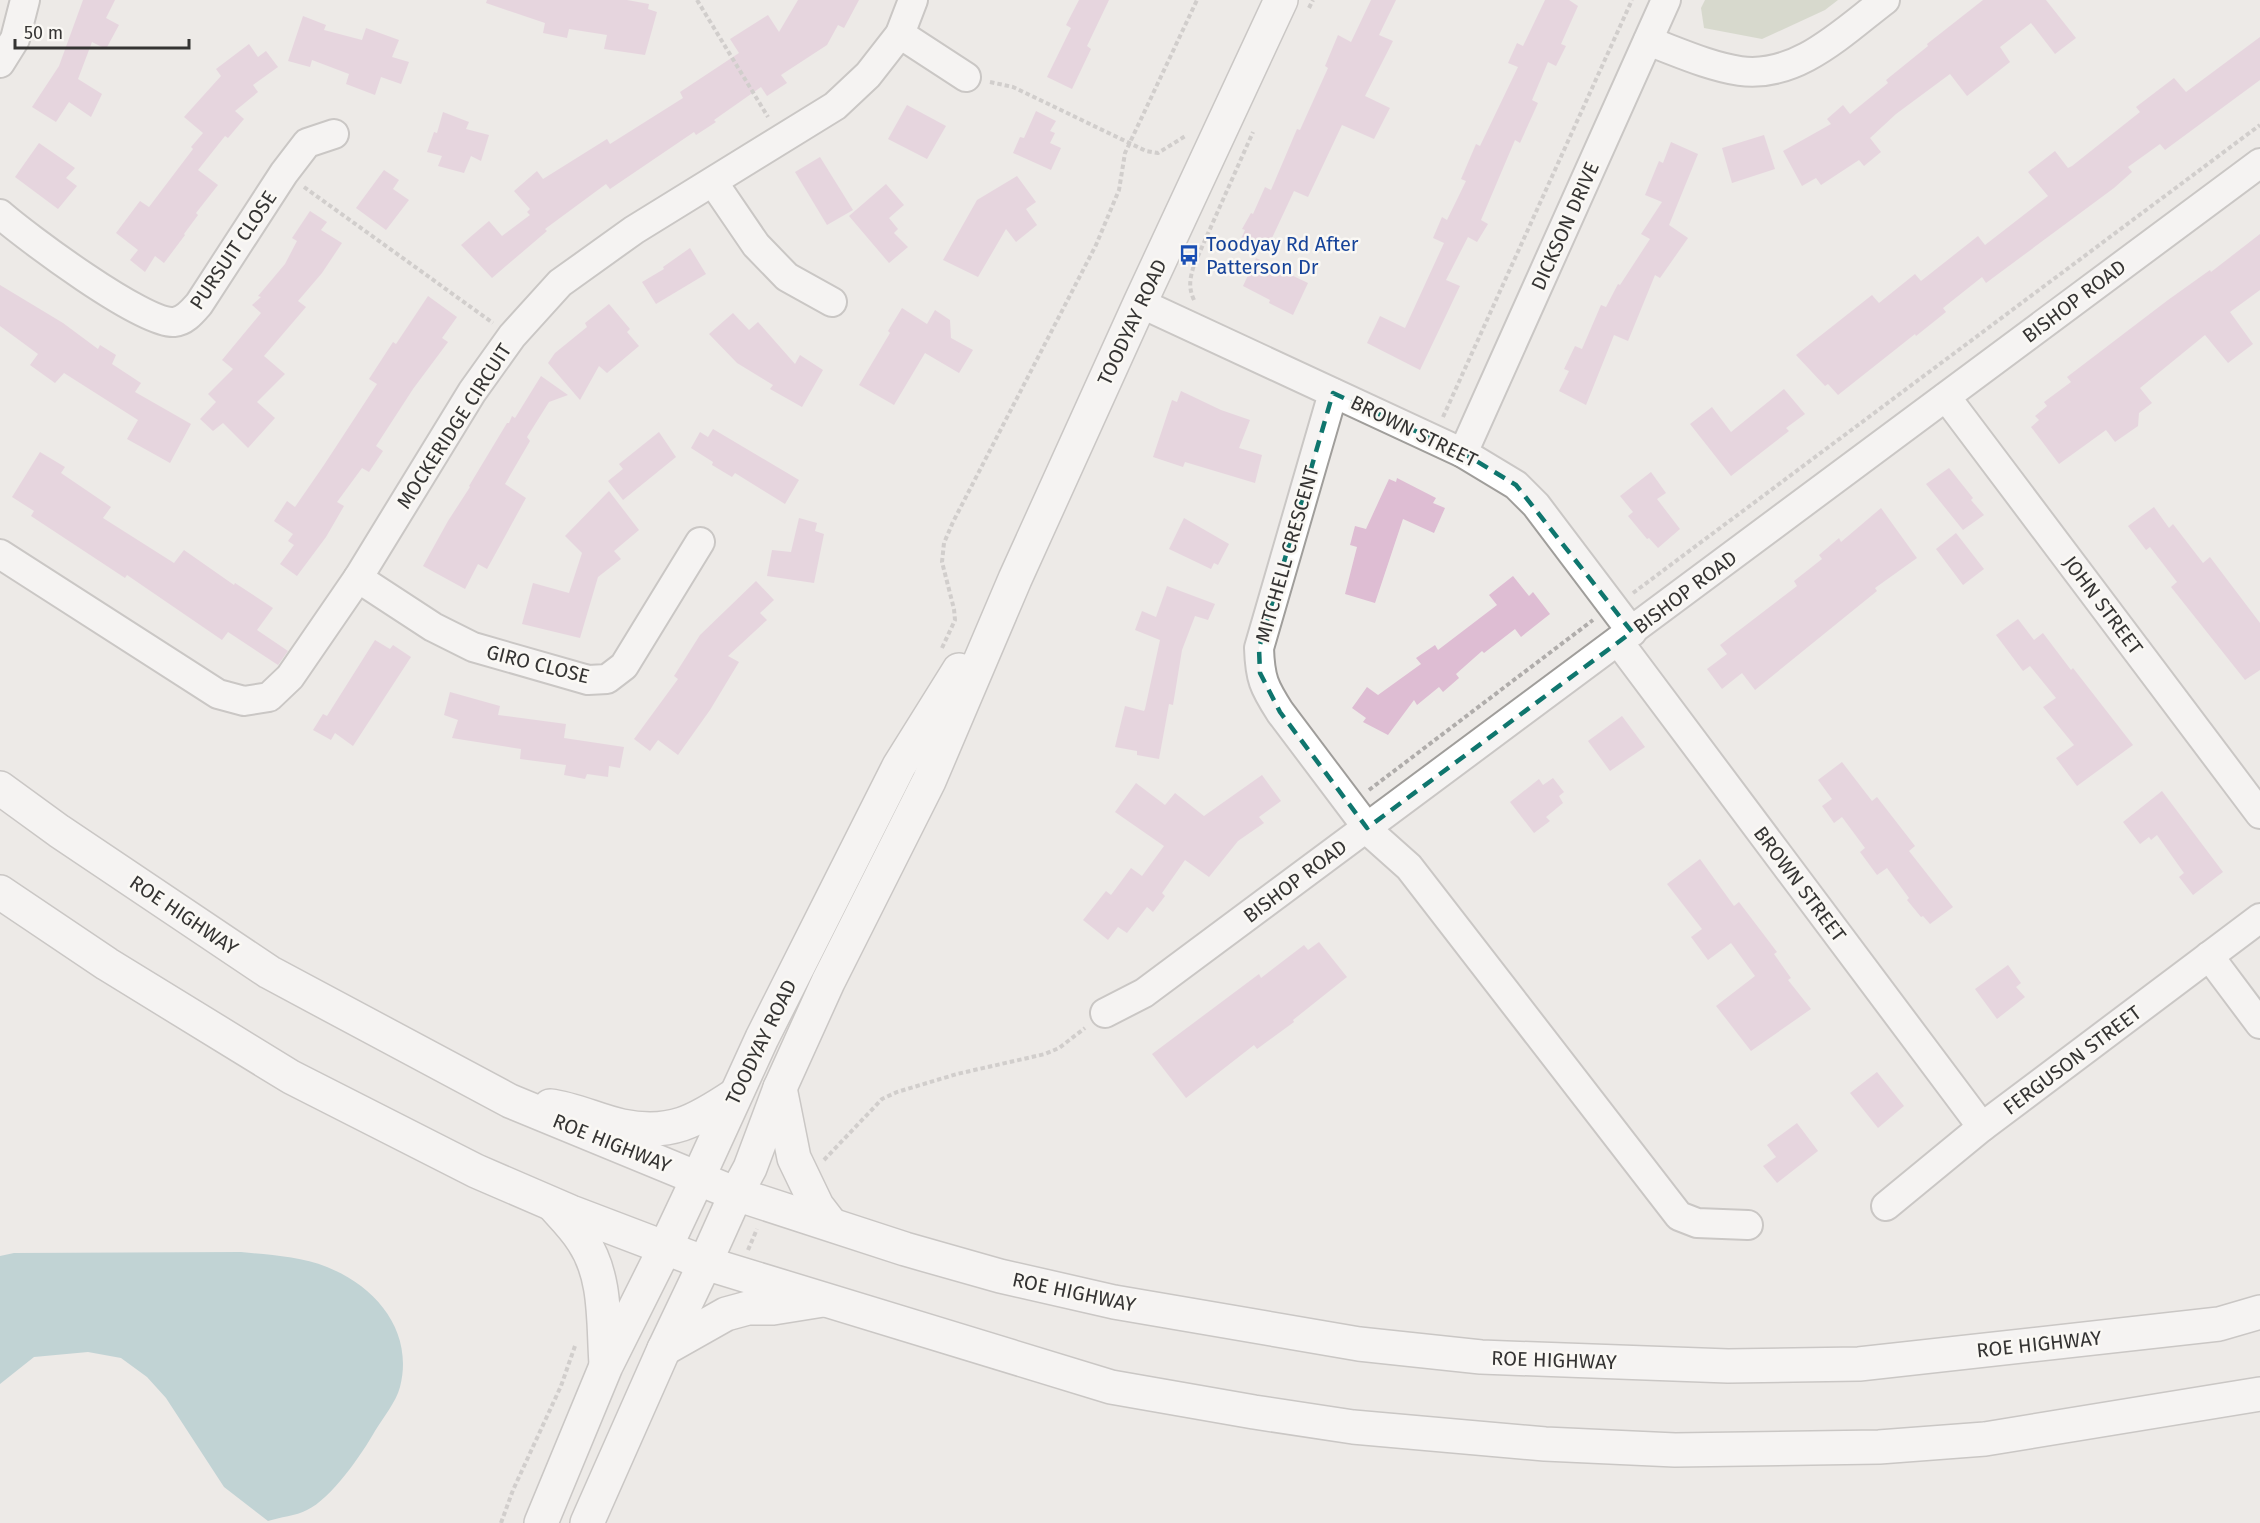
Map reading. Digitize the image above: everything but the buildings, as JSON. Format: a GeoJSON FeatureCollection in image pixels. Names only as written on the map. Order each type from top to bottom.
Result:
{"type":"FeatureCollection","features":[{"type":"Feature","properties":{"kind":"main road","name":"TOODYAY ROAD"},"geometry":{"type":"LineString","coordinates":[[587,1523],[664,1349],[750,1168],[780,1088],[828,982],[929,781],[1015,579],[1140,303],[1216,143],[1295,5]]}},
{"type":"Feature","properties":{"kind":"main road","name":"TOODYAY ROAD"},"geometry":{"type":"LineString","coordinates":[[541,1523],[606,1366],[665,1248],[762,1038],[899,766],[1015,579]]}},
{"type":"Feature","properties":{"kind":"main road","name":"ROE HIGHWAY"},"geometry":{"type":"LineString","coordinates":[[0,788],[59,831],[269,972],[510,1101],[736,1194],[905,1249],[1000,1276],[1114,1302],[1359,1344],[1481,1357],[1728,1366],[1859,1364],[2219,1324],[2260,1312]]}},
{"type":"Feature","properties":{"kind":"main road"},"geometry":{"type":"LineString","coordinates":[[0,892],[107,964],[291,1077],[476,1171],[553,1205],[705,1263],[1111,1386],[1353,1427],[1545,1444],[1675,1450],[1879,1447],[1985,1439],[2260,1394]]}},
{"type":"Feature","properties":{"kind":"main road"},"geometry":{"type":"LineString","coordinates":[[780,1088],[794,1158],[817,1206],[830,1224]]}},
{"type":"Feature","properties":{"kind":"main road"},"geometry":{"type":"LineString","coordinates":[[510,1101],[558,1107],[622,1126],[652,1129],[676,1126],[696,1120],[735,1095]]}},
{"type":"Feature","properties":{"kind":"main road"},"geometry":{"type":"LineString","coordinates":[[553,1205],[583,1240],[596,1268],[603,1299],[606,1366]]}},
{"type":"Feature","properties":{"kind":"main road"},"geometry":{"type":"LineString","coordinates":[[664,1349],[726,1314],[748,1308],[773,1308],[823,1300]]}},
{"type":"Feature","properties":{"kind":"street"},"geometry":{"type":"LineString","coordinates":[[0,63],[15,39],[25,0]]}},
{"type":"Feature","properties":{"kind":"street","name":"MOCKERIDGE CIRCUIT"},"geometry":{"type":"LineString","coordinates":[[0,554],[218,694],[244,701],[269,697],[290,676],[358,578],[472,392],[534,309],[560,283],[588,261],[634,230],[835,106],[868,75],[900,34],[913,0]]}},
{"type":"Feature","properties":{"kind":"street","name":"DICKSON DRIVE"},"geometry":{"type":"LineString","coordinates":[[1463,453],[1666,0]]}},
{"type":"Feature","properties":{"kind":"street"},"geometry":{"type":"LineString","coordinates":[[1648,41],[1706,63],[1742,71],[1769,70],[1795,63],[1824,46],[1885,0]]}},
{"type":"Feature","properties":{"kind":"street"},"geometry":{"type":"LineString","coordinates":[[900,34],[966,76]]}},
{"type":"Feature","properties":{"kind":"street","name":"PURSUIT CLOSE"},"geometry":{"type":"LineString","coordinates":[[0,213],[74,270],[134,308],[161,321],[175,322],[189,316],[199,304],[284,173],[307,143],[334,134]]}},
{"type":"Feature","properties":{"kind":"street","name":"BISHOP ROAD"},"geometry":{"type":"LineString","coordinates":[[1105,1013],[1144,993],[2260,163]]}},
{"type":"Feature","properties":{"kind":"street"},"geometry":{"type":"LineString","coordinates":[[712,182],[756,245],[787,277],[832,302]]}},
{"type":"Feature","properties":{"kind":"street","name":"BROWN STREET"},"geometry":{"type":"LineString","coordinates":[[1140,303],[1463,453],[1516,485],[1536,505],[1625,636],[1982,1127]]}},
{"type":"Feature","properties":{"kind":"street","name":"MITCHELL CRESCENT"},"geometry":{"type":"LineString","coordinates":[[1333,393],[1259,648],[1260,672],[1268,692],[1280,712],[1367,828],[1409,867],[1679,1216],[1697,1223],[1749,1225]]}},
{"type":"Feature","properties":{"kind":"street","name":"JOHN STREET"},"geometry":{"type":"LineString","coordinates":[[1946,397],[2260,814]]}},
{"type":"Feature","properties":{"kind":"street","name":"GIRO CLOSE"},"geometry":{"type":"LineString","coordinates":[[358,578],[433,627],[473,647],[588,680],[607,679],[624,666],[700,542]]}},
{"type":"Feature","properties":{"kind":"street","name":"FERGUSON STREET"},"geometry":{"type":"LineString","coordinates":[[1886,1206],[1982,1127],[2260,918]]}},
{"type":"Feature","properties":{"kind":"street"},"geometry":{"type":"LineString","coordinates":[[2209,956],[2260,1024]]}},
{"type":"Feature","properties":{"kind":"path"},"geometry":{"type":"LineString","coordinates":[[697,0],[771,123]]}},
{"type":"Feature","properties":{"kind":"path"},"geometry":{"type":"LineString","coordinates":[[939,653],[955,620],[942,562],[944,543],[1096,245],[1119,190],[1129,142],[1197,0]]}},
{"type":"Feature","properties":{"kind":"path"},"geometry":{"type":"LineString","coordinates":[[1295,5],[1313,0]]}},
{"type":"Feature","properties":{"kind":"path"},"geometry":{"type":"LineString","coordinates":[[1442,420],[1632,0]]}},
{"type":"Feature","properties":{"kind":"path"},"geometry":{"type":"LineString","coordinates":[[966,76],[1013,87],[1146,151],[1158,153],[1187,135],[1194,134],[1216,143]]}},
{"type":"Feature","properties":{"kind":"path"},"geometry":{"type":"LineString","coordinates":[[1627,597],[2260,125]]}},
{"type":"Feature","properties":{"kind":"path"},"geometry":{"type":"LineString","coordinates":[[1195,302],[1190,291],[1194,265],[1256,127]]}},
{"type":"Feature","properties":{"kind":"path"},"geometry":{"type":"LineString","coordinates":[[284,173],[501,328]]}},
{"type":"Feature","properties":{"kind":"path"},"geometry":{"type":"LineString","coordinates":[[1350,805],[1599,615]]}},
{"type":"Feature","properties":{"kind":"path"},"geometry":{"type":"LineString","coordinates":[[802,1175],[825,1160],[882,1099],[897,1092],[957,1074],[1045,1054],[1059,1048],[1105,1013]]}},
{"type":"Feature","properties":{"kind":"highlighted area"},"geometry":{"type":"Polygon","coordinates":[[[1333,393],[1463,453],[1516,485],[1632,632],[1367,828],[1280,712],[1260,673],[1259,648],[1333,393]]]}},
{"type":"Feature","properties":{"kind":"green space"},"geometry":{"type":"Polygon","coordinates":[[[1705,0],[1838,0],[1825,10],[1762,39],[1704,28],[1701,8],[1705,0]]]}},
{"type":"Feature","properties":{"kind":"water"},"geometry":{"type":"Polygon","coordinates":[[[241,1252],[306,1260],[345,1276],[376,1299],[388,1314],[402,1348],[403,1367],[400,1387],[392,1404],[345,1475],[326,1496],[307,1510],[268,1521],[224,1487],[166,1398],[147,1377],[121,1358],[88,1352],[34,1357],[0,1384],[0,1256],[14,1253],[241,1252]]]}},
{"type":"Feature","properties":{"kind":"place","name":"Toodyay Rd After Patterson Dr"},"geometry":{"type":"Point","coordinates":[1189,255]}}]}
